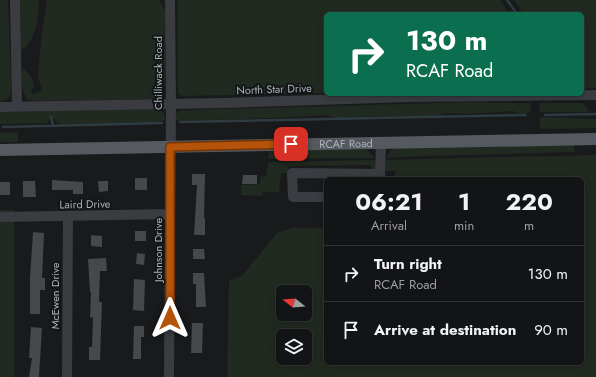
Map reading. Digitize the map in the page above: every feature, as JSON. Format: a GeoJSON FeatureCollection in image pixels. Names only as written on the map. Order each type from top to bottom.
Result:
{"type":"FeatureCollection","features":[{"type":"Feature","properties":{"kind":"main road","name":"RCAF Road"},"geometry":{"type":"LineString","coordinates":[[0,150],[596,139]]}},
{"type":"Feature","properties":{"kind":"street"},"geometry":{"type":"LineString","coordinates":[[15,0],[17,106]]}},
{"type":"Feature","properties":{"kind":"street","name":"Chilliwack Road"},"geometry":{"type":"LineString","coordinates":[[170,0],[170,147]]}},
{"type":"Feature","properties":{"kind":"street","name":"North Star Drive"},"geometry":{"type":"LineString","coordinates":[[584,95],[596,95]]}},
{"type":"Feature","properties":{"kind":"street","name":"North Star Drive"},"geometry":{"type":"LineString","coordinates":[[0,107],[502,96]]}},
{"type":"Feature","properties":{"kind":"street"},"geometry":{"type":"LineString","coordinates":[[324,197],[293,197],[292,174],[380,177],[381,143]]}},
{"type":"Feature","properties":{"kind":"street","name":"Johnson Drive"},"geometry":{"type":"LineString","coordinates":[[169,377],[170,147]]}},
{"type":"Feature","properties":{"kind":"street","name":"Laird Drive"},"geometry":{"type":"LineString","coordinates":[[0,217],[170,214]]}},
{"type":"Feature","properties":{"kind":"street","name":"McEwen Drive"},"geometry":{"type":"LineString","coordinates":[[67,377],[68,216]]}},
{"type":"Feature","properties":{"kind":"shaded area"},"geometry":{"type":"Polygon","coordinates":[[[0,0],[8,0],[11,93],[9,98],[0,102],[0,0]]]}},
{"type":"Feature","properties":{"kind":"shaded area"},"geometry":{"type":"Polygon","coordinates":[[[20,0],[39,0],[36,28],[30,41],[21,50],[20,0]]]}},
{"type":"Feature","properties":{"kind":"shaded area"},"geometry":{"type":"Polygon","coordinates":[[[47,0],[159,0],[165,11],[165,80],[160,95],[156,99],[34,101],[27,99],[23,91],[22,84],[23,68],[31,76],[33,81],[34,87],[31,90],[32,94],[41,92],[42,88],[38,77],[47,0]]]}},
{"type":"Feature","properties":{"kind":"shaded area"},"geometry":{"type":"Polygon","coordinates":[[[178,0],[500,0],[509,12],[324,12],[324,93],[181,96],[178,93],[178,0]]]}},
{"type":"Feature","properties":{"kind":"shaded area"},"geometry":{"type":"Polygon","coordinates":[[[514,0],[596,0],[596,88],[584,89],[584,12],[523,12],[514,0]]]}},
{"type":"Feature","properties":{"kind":"shaded area"},"geometry":{"type":"Polygon","coordinates":[[[470,102],[530,103],[531,109],[529,113],[523,114],[512,111],[467,114],[448,113],[433,116],[338,118],[323,115],[301,117],[176,120],[176,114],[179,111],[189,110],[470,102]]]}},
{"type":"Feature","properties":{"kind":"shaded area"},"geometry":{"type":"Polygon","coordinates":[[[539,103],[582,103],[587,108],[588,112],[540,112],[539,103]]]}},
{"type":"Feature","properties":{"kind":"shaded area"},"geometry":{"type":"Polygon","coordinates":[[[161,110],[165,116],[165,120],[158,122],[62,124],[56,122],[53,118],[49,119],[48,123],[0,124],[0,112],[161,110]]]}},
{"type":"Feature","properties":{"kind":"shaded area"},"geometry":{"type":"Polygon","coordinates":[[[539,117],[596,119],[596,128],[541,129],[539,117]]]}},
{"type":"Feature","properties":{"kind":"shaded area"},"geometry":{"type":"Polygon","coordinates":[[[0,131],[1,133],[18,132],[18,142],[0,142],[0,131]]]}},
{"type":"Feature","properties":{"kind":"shaded area"},"geometry":{"type":"Polygon","coordinates":[[[572,144],[575,152],[386,158],[392,149],[395,148],[572,144]]]}},
{"type":"Feature","properties":{"kind":"shaded area"},"geometry":{"type":"Polygon","coordinates":[[[367,150],[375,158],[268,159],[269,151],[367,150]]]}},
{"type":"Feature","properties":{"kind":"shaded area"},"geometry":{"type":"Polygon","coordinates":[[[596,155],[596,377],[227,377],[229,280],[242,276],[277,233],[292,228],[324,228],[324,365],[584,365],[584,177],[395,177],[395,171],[386,171],[386,160],[596,155]]]}},
{"type":"Feature","properties":{"kind":"shaded area"},"geometry":{"type":"Polygon","coordinates":[[[376,160],[376,169],[372,171],[371,165],[288,166],[288,173],[281,173],[279,192],[263,192],[262,196],[241,195],[241,185],[260,184],[260,177],[266,176],[268,163],[270,162],[376,160]]]}},
{"type":"Feature","properties":{"kind":"shaded area"},"geometry":{"type":"Polygon","coordinates":[[[0,210],[14,210],[14,377],[0,377],[0,210]]]}},
{"type":"Feature","properties":{"kind":"building"},"geometry":{"type":"Polygon","coordinates":[[[192,174],[205,174],[205,235],[194,235],[197,185],[192,185],[192,174]]]}},
{"type":"Feature","properties":{"kind":"building"},"geometry":{"type":"Polygon","coordinates":[[[243,175],[257,175],[257,184],[242,184],[243,175]]]}},
{"type":"Feature","properties":{"kind":"building"},"geometry":{"type":"Polygon","coordinates":[[[135,178],[147,178],[147,190],[135,190],[135,178]]]}},
{"type":"Feature","properties":{"kind":"building"},"geometry":{"type":"Polygon","coordinates":[[[52,180],[83,182],[83,194],[73,194],[73,190],[52,190],[52,180]]]}},
{"type":"Feature","properties":{"kind":"building"},"geometry":{"type":"Polygon","coordinates":[[[23,181],[35,181],[36,197],[23,197],[23,181]]]}},
{"type":"Feature","properties":{"kind":"building"},"geometry":{"type":"Polygon","coordinates":[[[98,181],[108,181],[108,191],[99,192],[98,181]]]}},
{"type":"Feature","properties":{"kind":"building"},"geometry":{"type":"Polygon","coordinates":[[[0,182],[10,182],[10,195],[0,195],[0,182]]]}},
{"type":"Feature","properties":{"kind":"building"},"geometry":{"type":"Polygon","coordinates":[[[135,231],[146,231],[146,241],[135,241],[135,231]]]}},
{"type":"Feature","properties":{"kind":"building"},"geometry":{"type":"Polygon","coordinates":[[[33,232],[44,233],[42,278],[45,278],[45,290],[40,290],[40,314],[30,314],[30,278],[33,232]]]}},
{"type":"Feature","properties":{"kind":"building"},"geometry":{"type":"Polygon","coordinates":[[[91,235],[102,236],[102,247],[91,246],[91,235]]]}},
{"type":"Feature","properties":{"kind":"building"},"geometry":{"type":"Polygon","coordinates":[[[193,249],[204,249],[205,259],[193,259],[193,249]]]}},
{"type":"Feature","properties":{"kind":"building"},"geometry":{"type":"Polygon","coordinates":[[[137,253],[145,254],[144,265],[136,264],[137,253]]]}},
{"type":"Feature","properties":{"kind":"building"},"geometry":{"type":"Polygon","coordinates":[[[106,258],[107,271],[100,271],[99,302],[102,302],[100,360],[89,360],[89,347],[92,347],[93,318],[90,317],[91,292],[88,259],[106,258]]]}},
{"type":"Feature","properties":{"kind":"building"},"geometry":{"type":"Polygon","coordinates":[[[193,273],[204,273],[206,307],[196,307],[196,284],[193,284],[193,273]]]}},
{"type":"Feature","properties":{"kind":"building"},"geometry":{"type":"Polygon","coordinates":[[[134,279],[145,280],[144,311],[133,310],[134,279]]]}},
{"type":"Feature","properties":{"kind":"building"},"geometry":{"type":"Polygon","coordinates":[[[192,323],[203,323],[202,353],[191,353],[192,323]]]}},
{"type":"Feature","properties":{"kind":"building"},"geometry":{"type":"Polygon","coordinates":[[[134,326],[144,326],[144,337],[141,337],[141,359],[133,359],[134,326]]]}},
{"type":"Feature","properties":{"kind":"building"},"geometry":{"type":"Polygon","coordinates":[[[31,327],[42,328],[39,377],[29,377],[32,358],[29,358],[31,327]]]}},
{"type":"Feature","properties":{"kind":"waterway"},"geometry":{"type":"LineString","coordinates":[[507,0],[516,12]]}},
{"type":"Feature","properties":{"kind":"waterway"},"geometry":{"type":"LineString","coordinates":[[545,115],[596,114]]}},
{"type":"Feature","properties":{"kind":"waterway"},"geometry":{"type":"LineString","coordinates":[[180,122],[526,115]]}},
{"type":"Feature","properties":{"kind":"waterway"},"geometry":{"type":"LineString","coordinates":[[51,117],[53,125]]}},
{"type":"Feature","properties":{"kind":"waterway"},"geometry":{"type":"LineString","coordinates":[[3,127],[162,123]]}},
{"type":"Feature","properties":{"kind":"route"},"geometry":{"type":"LineString","coordinates":[[170,318],[170,147],[291,144]]}}]}
